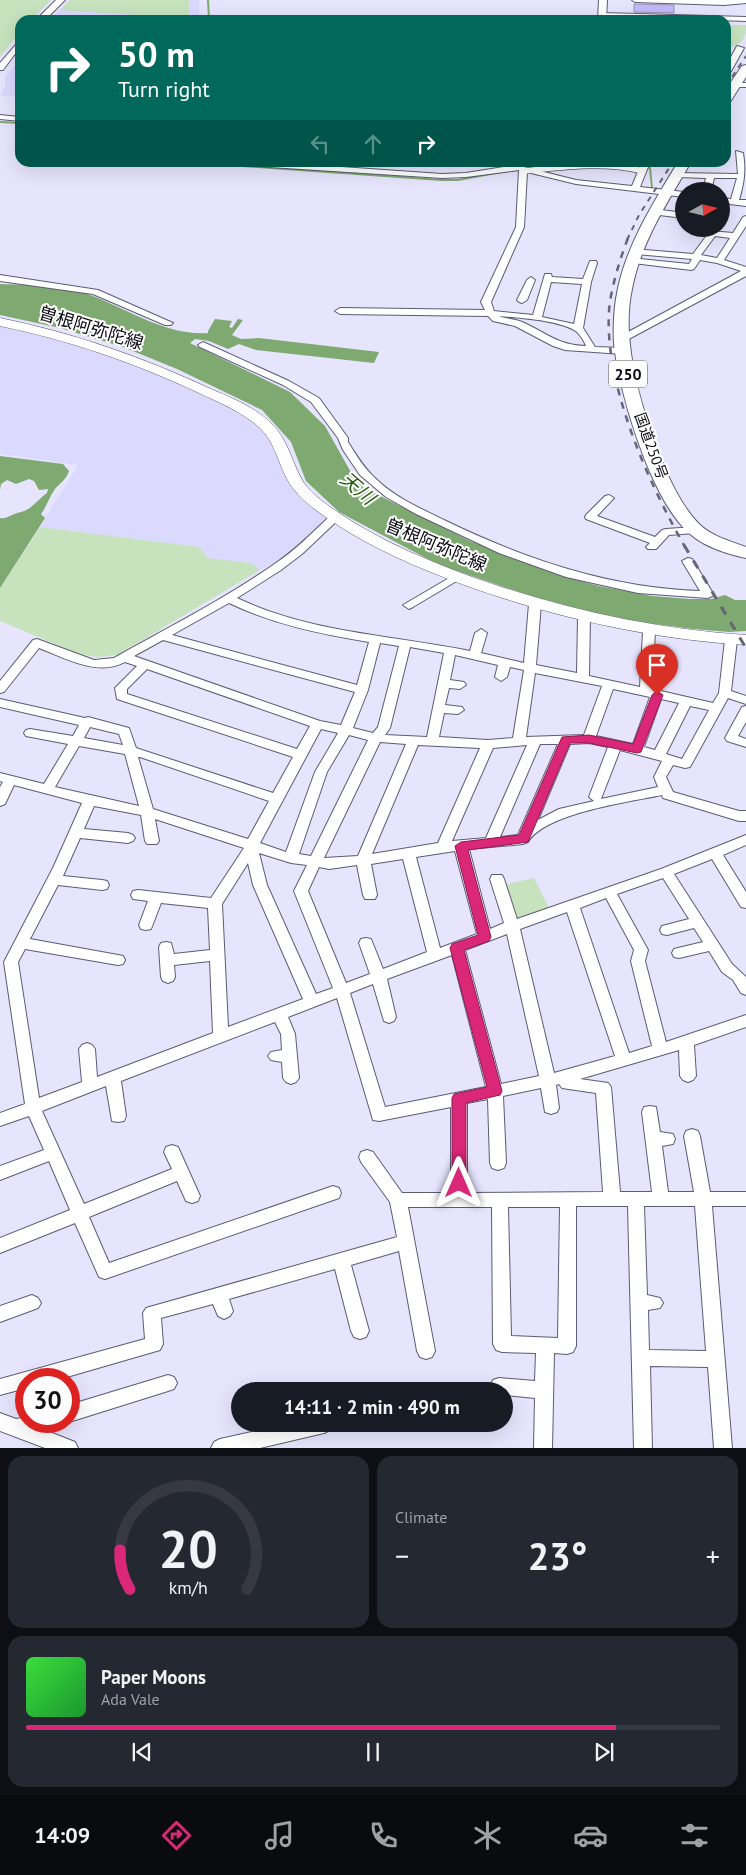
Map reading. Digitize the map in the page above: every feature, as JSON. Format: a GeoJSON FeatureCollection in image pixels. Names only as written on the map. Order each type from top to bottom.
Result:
{"type":"FeatureCollection","features":[{"type":"Feature","properties":{"kind":"highway"},"geometry":{"type":"LineString","coordinates":[[731,94],[741,85],[746,68]]}},
{"type":"Feature","properties":{"kind":"highway","name":"国道250号"},"geometry":{"type":"LineString","coordinates":[[681,169],[654,212],[634,255],[625,290],[623,345],[634,395],[651,451],[666,487],[685,520],[694,530],[716,542],[746,553]]}},
{"type":"Feature","properties":{"kind":"main road","name":"曽根阿弥陀線"},"geometry":{"type":"LineString","coordinates":[[0,322],[68,338],[150,366],[245,409],[269,430],[280,444],[297,482],[306,494],[335,517],[400,553],[456,577],[535,604],[584,618],[649,631],[738,640]]}},
{"type":"Feature","properties":{"kind":"street"},"geometry":{"type":"LineString","coordinates":[[45,15],[61,0]]}},
{"type":"Feature","properties":{"kind":"street"},"geometry":{"type":"LineString","coordinates":[[602,15],[603,0]]}},
{"type":"Feature","properties":{"kind":"street"},"geometry":{"type":"LineString","coordinates":[[635,0],[724,3],[745,1]]}},
{"type":"Feature","properties":{"kind":"street"},"geometry":{"type":"LineString","coordinates":[[676,2],[677,15]]}},
{"type":"Feature","properties":{"kind":"street"},"geometry":{"type":"LineString","coordinates":[[731,19],[746,19]]}},
{"type":"Feature","properties":{"kind":"street"},"geometry":{"type":"LineString","coordinates":[[731,63],[740,46]]}},
{"type":"Feature","properties":{"kind":"street"},"geometry":{"type":"LineString","coordinates":[[0,68],[15,48]]}},
{"type":"Feature","properties":{"kind":"street"},"geometry":{"type":"LineString","coordinates":[[0,117],[15,118]]}},
{"type":"Feature","properties":{"kind":"street"},"geometry":{"type":"LineString","coordinates":[[734,202],[742,170],[739,153]]}},
{"type":"Feature","properties":{"kind":"street"},"geometry":{"type":"LineString","coordinates":[[302,167],[442,176],[466,175],[519,167],[576,182],[675,194]]}},
{"type":"Feature","properties":{"kind":"street"},"geometry":{"type":"LineString","coordinates":[[519,167],[520,227],[486,302],[496,318],[518,324],[556,344],[568,348],[592,350],[623,345],[746,271]]}},
{"type":"Feature","properties":{"kind":"street"},"geometry":{"type":"LineString","coordinates":[[635,189],[645,167]]}},
{"type":"Feature","properties":{"kind":"street"},"geometry":{"type":"LineString","coordinates":[[681,169],[710,176],[741,176]]}},
{"type":"Feature","properties":{"kind":"street"},"geometry":{"type":"LineString","coordinates":[[709,182],[710,176]]}},
{"type":"Feature","properties":{"kind":"street"},"geometry":{"type":"LineString","coordinates":[[730,201],[746,203]]}},
{"type":"Feature","properties":{"kind":"street"},"geometry":{"type":"LineString","coordinates":[[654,212],[675,215]]}},
{"type":"Feature","properties":{"kind":"street"},"geometry":{"type":"LineString","coordinates":[[719,261],[746,220]]}},
{"type":"Feature","properties":{"kind":"street"},"geometry":{"type":"LineString","coordinates":[[634,255],[691,267],[713,233],[735,236]]}},
{"type":"Feature","properties":{"kind":"street"},"geometry":{"type":"LineString","coordinates":[[697,257],[719,261],[746,271]]}},
{"type":"Feature","properties":{"kind":"street"},"geometry":{"type":"LineString","coordinates":[[578,328],[587,282],[594,263]]}},
{"type":"Feature","properties":{"kind":"street"},"geometry":{"type":"LineString","coordinates":[[537,318],[549,277],[587,282]]}},
{"type":"Feature","properties":{"kind":"street"},"geometry":{"type":"LineString","coordinates":[[0,278],[67,286],[95,292],[168,323]]}},
{"type":"Feature","properties":{"kind":"street"},"geometry":{"type":"LineString","coordinates":[[522,300],[529,284],[546,291]]}},
{"type":"Feature","properties":{"kind":"street"},"geometry":{"type":"LineString","coordinates":[[340,311],[491,312],[537,318],[578,328],[585,335],[592,350]]}},
{"type":"Feature","properties":{"kind":"street"},"geometry":{"type":"LineString","coordinates":[[203,344],[286,383],[315,400],[343,438],[343,442],[364,473],[380,488],[403,504],[466,536],[580,577],[655,592],[708,595],[688,561]]}},
{"type":"Feature","properties":{"kind":"street"},"geometry":{"type":"LineString","coordinates":[[609,498],[590,517],[654,545],[666,532],[694,530]]}},
{"type":"Feature","properties":{"kind":"street"},"geometry":{"type":"LineString","coordinates":[[0,689],[37,643],[92,664],[117,661],[229,598],[291,557],[335,517]]}},
{"type":"Feature","properties":{"kind":"street"},"geometry":{"type":"LineString","coordinates":[[409,605],[456,577]]}},
{"type":"Feature","properties":{"kind":"street"},"geometry":{"type":"LineString","coordinates":[[229,598],[242,605],[283,620],[375,640],[475,655],[716,708]]}},
{"type":"Feature","properties":{"kind":"street"},"geometry":{"type":"LineString","coordinates":[[519,742],[530,668],[535,604]]}},
{"type":"Feature","properties":{"kind":"street"},"geometry":{"type":"LineString","coordinates":[[584,618],[584,678]]}},
{"type":"Feature","properties":{"kind":"street"},"geometry":{"type":"LineString","coordinates":[[637,749],[651,693],[649,631]]}},
{"type":"Feature","properties":{"kind":"street"},"geometry":{"type":"LineString","coordinates":[[475,655],[481,633]]}},
{"type":"Feature","properties":{"kind":"street"},"geometry":{"type":"LineString","coordinates":[[162,636],[362,690]]}},
{"type":"Feature","properties":{"kind":"street"},"geometry":{"type":"LineString","coordinates":[[291,858],[321,772],[345,730],[362,690],[375,640]]}},
{"type":"Feature","properties":{"kind":"street"},"geometry":{"type":"LineString","coordinates":[[124,657],[317,724],[376,737],[488,744],[536,740],[589,739],[637,749],[685,764],[725,693],[738,640]]}},
{"type":"Feature","properties":{"kind":"street"},"geometry":{"type":"LineString","coordinates":[[405,644],[384,728],[376,737],[301,892],[342,992],[379,1114],[565,1077],[661,1050],[746,1021]]}},
{"type":"Feature","properties":{"kind":"street"},"geometry":{"type":"LineString","coordinates":[[432,741],[450,651]]}},
{"type":"Feature","properties":{"kind":"street"},"geometry":{"type":"LineString","coordinates":[[502,677],[505,662]]}},
{"type":"Feature","properties":{"kind":"street"},"geometry":{"type":"LineString","coordinates":[[145,664],[121,688],[121,696],[300,755]]}},
{"type":"Feature","properties":{"kind":"street"},"geometry":{"type":"LineString","coordinates":[[444,684],[460,685]]}},
{"type":"Feature","properties":{"kind":"street"},"geometry":{"type":"LineString","coordinates":[[589,739],[609,684]]}},
{"type":"Feature","properties":{"kind":"street"},"geometry":{"type":"LineString","coordinates":[[725,693],[746,700]]}},
{"type":"Feature","properties":{"kind":"street"},"geometry":{"type":"LineString","coordinates":[[686,701],[664,758],[660,778],[665,790],[668,795],[739,816],[746,816]]}},
{"type":"Feature","properties":{"kind":"street"},"geometry":{"type":"LineString","coordinates":[[0,703],[88,721],[126,731],[147,812],[152,841]]}},
{"type":"Feature","properties":{"kind":"street"},"geometry":{"type":"LineString","coordinates":[[438,708],[458,710]]}},
{"type":"Feature","properties":{"kind":"street"},"geometry":{"type":"LineString","coordinates":[[746,710],[731,738],[746,743]]}},
{"type":"Feature","properties":{"kind":"street"},"geometry":{"type":"LineString","coordinates":[[47,790],[88,721]]}},
{"type":"Feature","properties":{"kind":"street"},"geometry":{"type":"LineString","coordinates":[[222,1037],[215,904],[251,847],[317,724]]}},
{"type":"Feature","properties":{"kind":"street"},"geometry":{"type":"LineString","coordinates":[[30,733],[142,753],[276,799]]}},
{"type":"Feature","properties":{"kind":"street"},"geometry":{"type":"LineString","coordinates":[[0,801],[5,779],[90,801],[147,812],[251,847],[291,858],[329,864],[408,854],[443,847],[524,839],[566,739]]}},
{"type":"Feature","properties":{"kind":"street"},"geometry":{"type":"LineString","coordinates":[[370,895],[362,859],[414,740]]}},
{"type":"Feature","properties":{"kind":"street"},"geometry":{"type":"LineString","coordinates":[[490,843],[536,740]]}},
{"type":"Feature","properties":{"kind":"street"},"geometry":{"type":"LineString","coordinates":[[443,847],[488,744]]}},
{"type":"Feature","properties":{"kind":"street"},"geometry":{"type":"LineString","coordinates":[[596,797],[616,745]]}},
{"type":"Feature","properties":{"kind":"street"},"geometry":{"type":"LineString","coordinates":[[527,832],[564,812],[665,790]]}},
{"type":"Feature","properties":{"kind":"street"},"geometry":{"type":"LineString","coordinates":[[90,801],[54,880],[11,962],[33,1107],[105,1272],[334,1193]]}},
{"type":"Feature","properties":{"kind":"street"},"geometry":{"type":"LineString","coordinates":[[76,833],[128,838]]}},
{"type":"Feature","properties":{"kind":"street"},"geometry":{"type":"LineString","coordinates":[[0,1120],[380,978],[512,926],[666,872],[746,840]]}},
{"type":"Feature","properties":{"kind":"street"},"geometry":{"type":"LineString","coordinates":[[461,846],[485,937]]}},
{"type":"Feature","properties":{"kind":"street"},"geometry":{"type":"LineString","coordinates":[[251,847],[260,885],[312,1003]]}},
{"type":"Feature","properties":{"kind":"street"},"geometry":{"type":"LineString","coordinates":[[715,853],[746,903]]}},
{"type":"Feature","properties":{"kind":"street"},"geometry":{"type":"LineString","coordinates":[[408,854],[435,955]]}},
{"type":"Feature","properties":{"kind":"street"},"geometry":{"type":"LineString","coordinates":[[666,872],[727,968],[738,976],[746,989]]}},
{"type":"Feature","properties":{"kind":"street"},"geometry":{"type":"LineString","coordinates":[[497,879],[512,926],[548,1080],[552,1108]]}},
{"type":"Feature","properties":{"kind":"street"},"geometry":{"type":"LineString","coordinates":[[54,880],[102,885]]}},
{"type":"Feature","properties":{"kind":"street"},"geometry":{"type":"LineString","coordinates":[[609,892],[641,950],[638,961],[661,1050]]}},
{"type":"Feature","properties":{"kind":"street"},"geometry":{"type":"LineString","coordinates":[[138,895],[215,904]]}},
{"type":"Feature","properties":{"kind":"street"},"geometry":{"type":"LineString","coordinates":[[146,924],[156,898]]}},
{"type":"Feature","properties":{"kind":"street"},"geometry":{"type":"LineString","coordinates":[[572,905],[624,1061]]}},
{"type":"Feature","properties":{"kind":"street"},"geometry":{"type":"LineString","coordinates":[[667,930],[698,922]]}},
{"type":"Feature","properties":{"kind":"street"},"geometry":{"type":"LineString","coordinates":[[366,943],[380,978],[389,1017]]}},
{"type":"Feature","properties":{"kind":"street"},"geometry":{"type":"LineString","coordinates":[[21,944],[118,960]]}},
{"type":"Feature","properties":{"kind":"street"},"geometry":{"type":"LineString","coordinates":[[679,953],[712,945]]}},
{"type":"Feature","properties":{"kind":"street"},"geometry":{"type":"LineString","coordinates":[[457,948],[495,1091],[498,1163]]}},
{"type":"Feature","properties":{"kind":"street"},"geometry":{"type":"LineString","coordinates":[[168,977],[166,954],[218,955]]}},
{"type":"Feature","properties":{"kind":"street"},"geometry":{"type":"LineString","coordinates":[[280,1015],[288,1034],[283,1056],[292,1078]]}},
{"type":"Feature","properties":{"kind":"street"},"geometry":{"type":"LineString","coordinates":[[686,1042],[688,1076]]}},
{"type":"Feature","properties":{"kind":"street"},"geometry":{"type":"LineString","coordinates":[[87,1048],[90,1086]]}},
{"type":"Feature","properties":{"kind":"street"},"geometry":{"type":"LineString","coordinates":[[565,1077],[567,1084],[603,1088],[612,1199]]}},
{"type":"Feature","properties":{"kind":"street"},"geometry":{"type":"LineString","coordinates":[[113,1078],[118,1116]]}},
{"type":"Feature","properties":{"kind":"street"},"geometry":{"type":"LineString","coordinates":[[459,1098],[459,1200]]}},
{"type":"Feature","properties":{"kind":"street"},"geometry":{"type":"LineString","coordinates":[[650,1112],[660,1139],[661,1199]]}},
{"type":"Feature","properties":{"kind":"street"},"geometry":{"type":"LineString","coordinates":[[692,1136],[702,1199],[723,1448]]}},
{"type":"Feature","properties":{"kind":"street"},"geometry":{"type":"LineString","coordinates":[[172,1152],[192,1196]]}},
{"type":"Feature","properties":{"kind":"street"},"geometry":{"type":"LineString","coordinates":[[0,1173],[53,1153]]}},
{"type":"Feature","properties":{"kind":"street"},"geometry":{"type":"LineString","coordinates":[[367,1156],[398,1200],[426,1351]]}},
{"type":"Feature","properties":{"kind":"street"},"geometry":{"type":"LineString","coordinates":[[0,1246],[180,1172]]}},
{"type":"Feature","properties":{"kind":"street"},"geometry":{"type":"LineString","coordinates":[[636,1199],[646,1303],[640,1358],[643,1448]]}},
{"type":"Feature","properties":{"kind":"street"},"geometry":{"type":"LineString","coordinates":[[398,1200],[746,1199]]}},
{"type":"Feature","properties":{"kind":"street"},"geometry":{"type":"LineString","coordinates":[[500,1200],[502,1344],[567,1346],[568,1200]]}},
{"type":"Feature","properties":{"kind":"street"},"geometry":{"type":"LineString","coordinates":[[68,1368],[154,1344],[152,1313],[221,1303],[341,1260],[406,1242]]}},
{"type":"Feature","properties":{"kind":"street"},"geometry":{"type":"LineString","coordinates":[[341,1260],[360,1331]]}},
{"type":"Feature","properties":{"kind":"street"},"geometry":{"type":"LineString","coordinates":[[0,1314],[32,1303]]}},
{"type":"Feature","properties":{"kind":"street"},"geometry":{"type":"LineString","coordinates":[[543,1448],[545,1345]]}},
{"type":"Feature","properties":{"kind":"street"},"geometry":{"type":"LineString","coordinates":[[640,1358],[716,1359]]}},
{"type":"Feature","properties":{"kind":"street"},"geometry":{"type":"LineString","coordinates":[[0,1387],[15,1383]]}},
{"type":"Feature","properties":{"kind":"street"},"geometry":{"type":"LineString","coordinates":[[80,1410],[168,1383]]}},
{"type":"Feature","properties":{"kind":"street"},"geometry":{"type":"LineString","coordinates":[[513,1387],[544,1390]]}},
{"type":"Feature","properties":{"kind":"street"},"geometry":{"type":"LineString","coordinates":[[8,1426],[69,1448]]}},
{"type":"Feature","properties":{"kind":"street"},"geometry":{"type":"LineString","coordinates":[[220,1448],[270,1432]]}},
{"type":"Feature","properties":{"kind":"shaded area"},"geometry":{"type":"Polygon","coordinates":[[[0,0],[51,0],[36,15],[15,15],[15,38],[0,57],[0,0]]]}},
{"type":"Feature","properties":{"kind":"shaded area"},"geometry":{"type":"Polygon","coordinates":[[[70,0],[199,0],[199,15],[55,15],[70,0]]]}},
{"type":"Feature","properties":{"kind":"shaded area"},"geometry":{"type":"Polygon","coordinates":[[[70,0],[189,0],[188,15],[139,15],[60,10],[70,0]]]}},
{"type":"Feature","properties":{"kind":"shaded area"},"geometry":{"type":"Polygon","coordinates":[[[731,25],[746,25],[744,38],[731,47],[731,25]]]}},
{"type":"Feature","properties":{"kind":"shaded area"},"geometry":{"type":"Polygon","coordinates":[[[15,64],[15,97],[0,96],[5,86],[5,78],[15,64]]]}},
{"type":"Feature","properties":{"kind":"shaded area"},"geometry":{"type":"Polygon","coordinates":[[[0,325],[30,331],[133,362],[250,416],[274,442],[294,486],[328,514],[314,531],[281,559],[260,570],[251,563],[207,558],[200,547],[40,527],[78,465],[0,454],[0,325]]]}},
{"type":"Feature","properties":{"kind":"shaded area"},"geometry":{"type":"Polygon","coordinates":[[[40,527],[200,547],[207,558],[251,563],[260,570],[117,655],[99,657],[81,655],[0,621],[0,588],[40,527]]]}},
{"type":"Feature","properties":{"kind":"shaded area"},"geometry":{"type":"Polygon","coordinates":[[[534,878],[549,908],[515,920],[503,885],[534,878]]]}},
{"type":"Feature","properties":{"kind":"water","name":"天川"},"geometry":{"type":"Polygon","coordinates":[[[0,284],[76,290],[160,325],[192,333],[208,333],[215,319],[232,321],[229,327],[232,328],[238,319],[243,320],[232,335],[241,339],[259,338],[379,352],[374,363],[256,350],[239,344],[228,349],[209,341],[195,339],[190,343],[290,392],[325,426],[353,476],[372,492],[470,541],[566,577],[599,586],[652,596],[711,599],[725,595],[735,600],[746,600],[746,631],[729,632],[693,629],[622,620],[551,603],[437,564],[339,512],[306,481],[291,442],[262,410],[177,369],[123,347],[60,328],[0,315],[0,284]]]}},
{"type":"Feature","properties":{"kind":"water"},"geometry":{"type":"Polygon","coordinates":[[[0,456],[63,464],[69,471],[65,479],[53,492],[41,514],[45,518],[0,588],[0,518],[6,518],[29,509],[47,493],[48,489],[39,490],[34,481],[29,479],[16,484],[7,480],[1,484],[0,490],[0,456]]]}},
{"type":"Feature","properties":{"kind":"building"},"geometry":{"type":"Polygon","coordinates":[[[634,4],[674,5],[674,13],[634,12],[634,4]]]}},
{"type":"Feature","properties":{"kind":"waterway"},"geometry":{"type":"LineString","coordinates":[[208,0],[209,15]]}},
{"type":"Feature","properties":{"kind":"waterway"},"geometry":{"type":"LineString","coordinates":[[0,122],[15,123]]}},
{"type":"Feature","properties":{"kind":"waterway"},"geometry":{"type":"LineString","coordinates":[[256,167],[441,180],[458,180],[507,171]]}},
{"type":"Feature","properties":{"kind":"waterway"},"geometry":{"type":"LineString","coordinates":[[641,167],[650,168],[652,188]]}},
{"type":"Feature","properties":{"kind":"railway"},"geometry":{"type":"LineString","coordinates":[[731,78],[746,56]]}},
{"type":"Feature","properties":{"kind":"railway"},"geometry":{"type":"LineString","coordinates":[[627,240],[639,215],[670,167]]}},
{"type":"Feature","properties":{"kind":"railway"},"geometry":{"type":"LineString","coordinates":[[628,238],[613,285],[610,301],[609,331],[612,362],[620,395],[642,461],[685,547]]}},
{"type":"Feature","properties":{"kind":"railway"},"geometry":{"type":"LineString","coordinates":[[684,545],[746,648]]}},
{"type":"Feature","properties":{"kind":"route"},"geometry":{"type":"LineString","coordinates":[[459,1183],[459,1098],[495,1091],[457,948],[485,937],[461,846],[524,839],[566,739],[589,739],[637,749],[657,695]]}}]}
